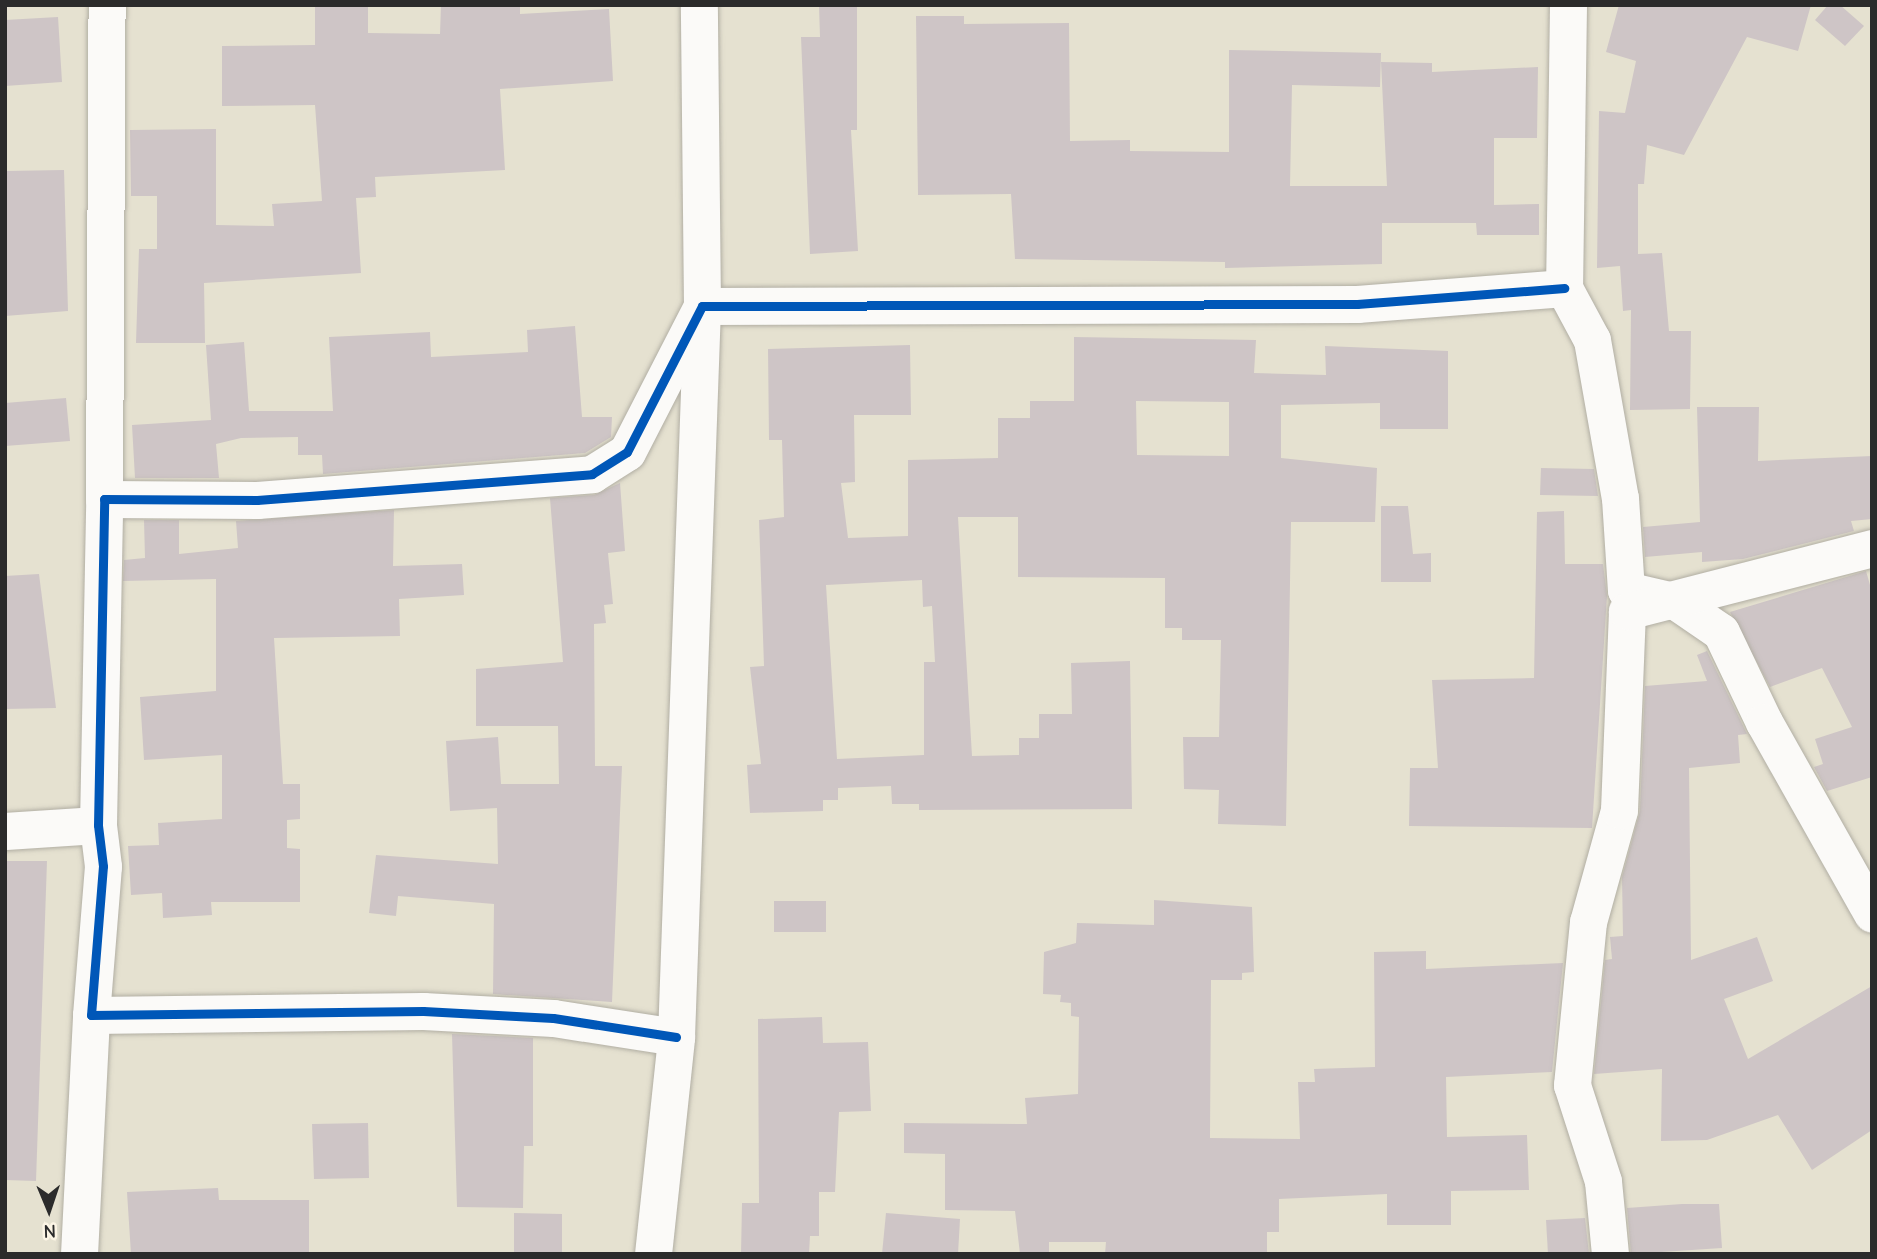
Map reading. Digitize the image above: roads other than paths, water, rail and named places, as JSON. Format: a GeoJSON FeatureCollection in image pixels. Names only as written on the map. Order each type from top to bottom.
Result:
{"type":"FeatureCollection","features":[{"type":"Feature","properties":{"kind":"street"},"geometry":{"type":"LineString","coordinates":[[79,1254],[91,1015],[103,866],[99,825],[107,5]]}},
{"type":"Feature","properties":{"kind":"street"},"geometry":{"type":"LineString","coordinates":[[653,1254],[676,1037],[702,306],[699,5]]}},
{"type":"Feature","properties":{"kind":"street"},"geometry":{"type":"LineString","coordinates":[[1568,5],[1564,288],[1592,340],[1620,498],[1626,590],[1677,602],[1721,632],[1872,915]]}},
{"type":"Feature","properties":{"kind":"street"},"geometry":{"type":"LineString","coordinates":[[702,306],[1357,304],[1564,288]]}},
{"type":"Feature","properties":{"kind":"street"},"geometry":{"type":"LineString","coordinates":[[104,499],[141,504],[257,500],[592,474],[627,452],[702,306]]}},
{"type":"Feature","properties":{"kind":"street"},"geometry":{"type":"LineString","coordinates":[[1610,1254],[1603,1181],[1572,1085],[1588,922],[1619,810],[1627,611],[1677,602],[1872,548]]}},
{"type":"Feature","properties":{"kind":"street"},"geometry":{"type":"LineString","coordinates":[[5,831],[99,825]]}},
{"type":"Feature","properties":{"kind":"street"},"geometry":{"type":"LineString","coordinates":[[91,1015],[423,1011],[554,1018],[676,1037]]}}]}
